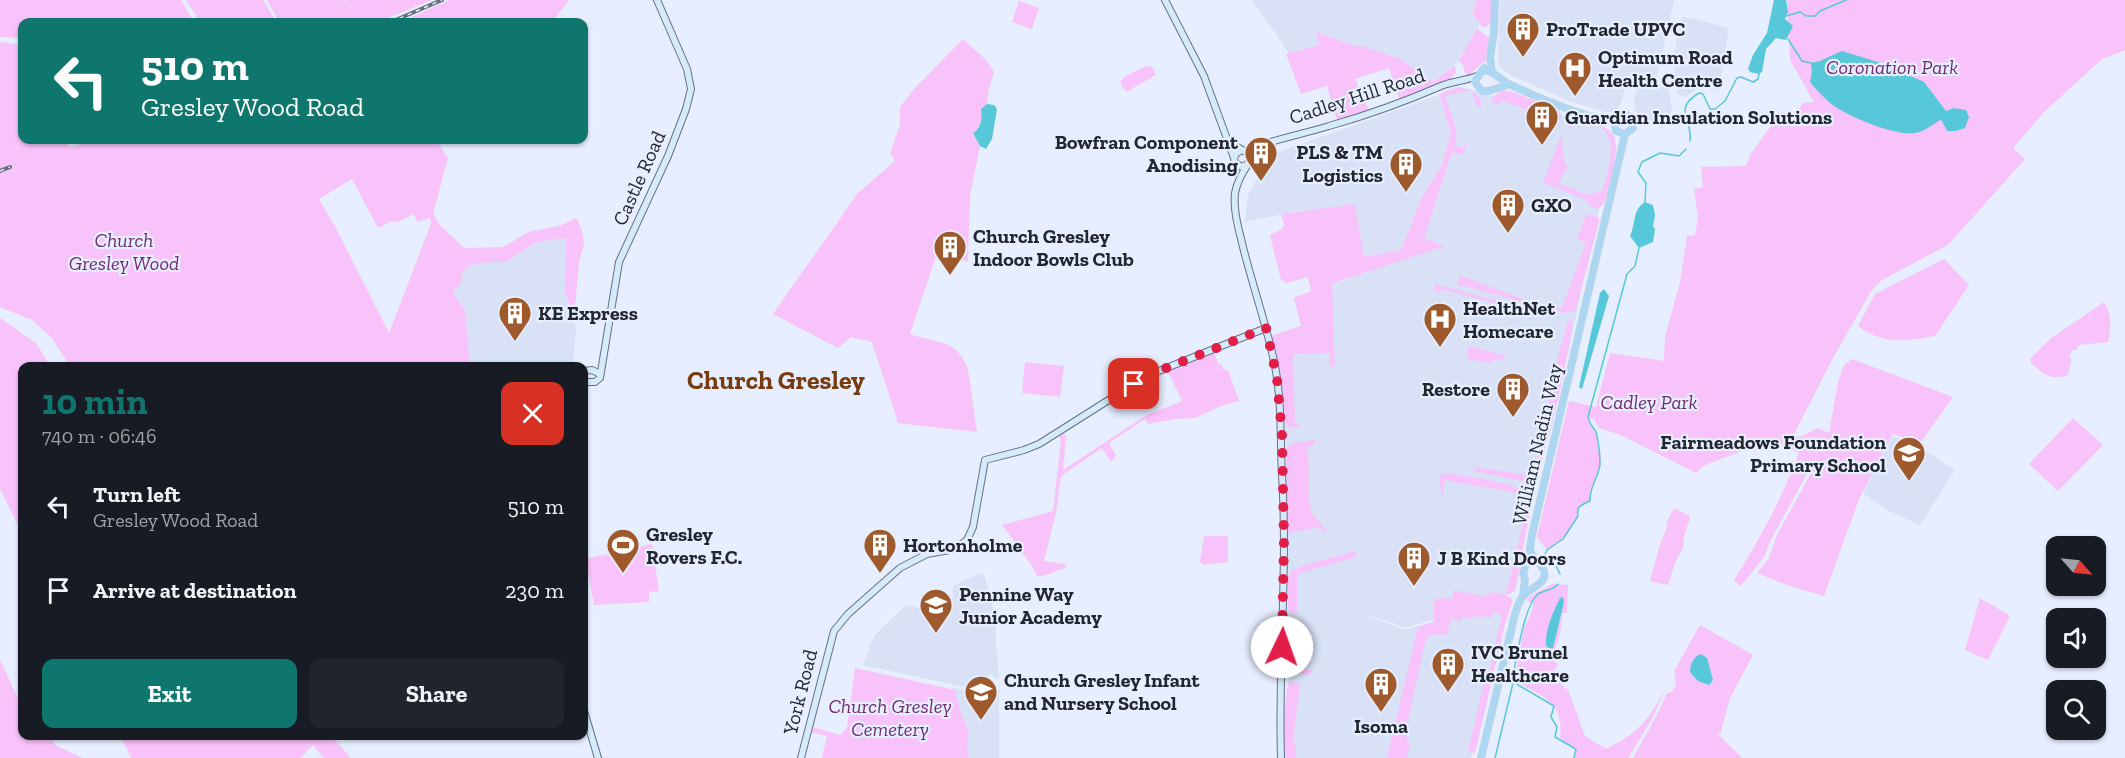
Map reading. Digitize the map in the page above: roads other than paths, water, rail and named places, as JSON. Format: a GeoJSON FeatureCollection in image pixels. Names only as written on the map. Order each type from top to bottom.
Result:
{"type":"FeatureCollection","features":[{"type":"Feature","properties":{"kind":"main road"},"geometry":{"type":"LineString","coordinates":[[1495,0],[1490,58],[1495,87]]}},
{"type":"Feature","properties":{"kind":"main road"},"geometry":{"type":"LineString","coordinates":[[1490,58],[1479,74],[1477,86],[1485,92],[1495,87],[1509,85]]}},
{"type":"Feature","properties":{"kind":"main road"},"geometry":{"type":"LineString","coordinates":[[1479,74],[1494,74],[1509,85],[1592,117],[1614,122]]}},
{"type":"Feature","properties":{"kind":"main road"},"geometry":{"type":"LineString","coordinates":[[1622,115],[1627,115],[1632,118],[1633,128],[1625,134],[1616,131],[1614,122],[1622,115]]}},
{"type":"Feature","properties":{"kind":"main road","name":"William Nadin Way"},"geometry":{"type":"LineString","coordinates":[[1526,567],[1625,134]]}},
{"type":"Feature","properties":{"kind":"main road","name":"William Nadin Way"},"geometry":{"type":"LineString","coordinates":[[1530,550],[1539,565]]}},
{"type":"Feature","properties":{"kind":"main road"},"geometry":{"type":"LineString","coordinates":[[1481,758],[1509,635],[1523,596],[1525,580],[1523,573],[1526,567],[1533,564],[1539,565],[1545,575],[1541,582],[1523,596]]}},
{"type":"Feature","properties":{"kind":"main road"},"geometry":{"type":"LineString","coordinates":[[1525,580],[1530,585],[1536,585]]}},
{"type":"Feature","properties":{"kind":"street","name":"Castle Road"},"geometry":{"type":"LineString","coordinates":[[600,374],[619,262],[681,126],[691,89],[687,69],[657,0]]}},
{"type":"Feature","properties":{"kind":"street"},"geometry":{"type":"LineString","coordinates":[[1165,0],[1204,76],[1239,179]]}},
{"type":"Feature","properties":{"kind":"street","name":"Cadley Hill Road"},"geometry":{"type":"LineString","coordinates":[[1243,151],[1395,106],[1479,74]]}},
{"type":"Feature","properties":{"kind":"street"},"geometry":{"type":"LineString","coordinates":[[1465,81],[1477,86]]}},
{"type":"Feature","properties":{"kind":"street"},"geometry":{"type":"LineString","coordinates":[[1228,142],[1243,151],[1249,162]]}},
{"type":"Feature","properties":{"kind":"street"},"geometry":{"type":"LineString","coordinates":[[1260,145],[1239,179],[1235,199],[1238,225],[1277,378],[1282,435],[1284,540],[1279,705],[1281,758]]}},
{"type":"Feature","properties":{"kind":"street"},"geometry":{"type":"LineString","coordinates":[[1235,162],[1235,155],[1243,151]]}},
{"type":"Feature","properties":{"kind":"street"},"geometry":{"type":"LineString","coordinates":[[1235,162],[1242,167],[1249,162]]}},
{"type":"Feature","properties":{"kind":"street","name":"York Road"},"geometry":{"type":"LineString","coordinates":[[801,758],[832,635],[848,614],[900,568],[927,554],[955,549],[967,540],[973,527],[985,460],[1039,444],[1134,384],[1159,371],[1266,328]]}},
{"type":"Feature","properties":{"kind":"street"},"geometry":{"type":"LineString","coordinates":[[588,370],[600,374],[599,381],[588,382]]}},
{"type":"Feature","properties":{"kind":"street"},"geometry":{"type":"LineString","coordinates":[[588,725],[598,758]]}},
{"type":"Feature","properties":{"kind":"water"},"geometry":{"type":"Polygon","coordinates":[[[1774,0],[1786,0],[1788,12],[1785,19],[1793,26],[1786,40],[1776,38],[1766,49],[1762,72],[1759,74],[1750,72],[1748,69],[1753,55],[1767,33],[1774,0]]]}},
{"type":"Feature","properties":{"kind":"water"},"geometry":{"type":"Polygon","coordinates":[[[1842,51],[1881,63],[1924,82],[1946,111],[1954,108],[1966,110],[1969,117],[1965,128],[1947,131],[1940,120],[1918,132],[1896,132],[1871,124],[1836,107],[1810,82],[1811,63],[1842,51]]]}},
{"type":"Feature","properties":{"kind":"water"},"geometry":{"type":"Polygon","coordinates":[[[987,104],[994,105],[997,109],[992,139],[986,149],[980,146],[973,133],[981,122],[981,109],[987,104]]]}},
{"type":"Feature","properties":{"kind":"water"},"geometry":{"type":"Polygon","coordinates":[[[1645,202],[1653,205],[1655,229],[1653,242],[1639,248],[1630,236],[1636,213],[1645,202]]]}},
{"type":"Feature","properties":{"kind":"water"},"geometry":{"type":"Polygon","coordinates":[[[1604,289],[1609,296],[1582,389],[1579,387],[1600,293],[1604,289]]]}},
{"type":"Feature","properties":{"kind":"water"},"geometry":{"type":"Polygon","coordinates":[[[1563,597],[1564,602],[1553,648],[1549,649],[1546,646],[1548,627],[1557,603],[1563,597]]]}},
{"type":"Feature","properties":{"kind":"water"},"geometry":{"type":"Polygon","coordinates":[[[1701,654],[1707,658],[1713,680],[1709,685],[1698,681],[1690,672],[1696,657],[1701,654]]]}},
{"type":"Feature","properties":{"kind":"waterway"},"geometry":{"type":"LineString","coordinates":[[1786,16],[1800,12],[1806,16],[1815,16],[1820,11],[1846,0]]}},
{"type":"Feature","properties":{"kind":"waterway"},"geometry":{"type":"LineString","coordinates":[[1788,39],[1802,61],[1811,63]]}},
{"type":"Feature","properties":{"kind":"waterway"},"geometry":{"type":"LineString","coordinates":[[1690,141],[1685,110],[1691,99],[1699,93],[1703,94],[1710,109],[1715,109],[1725,101],[1737,78],[1741,77],[1753,82],[1758,79],[1759,74]]}},
{"type":"Feature","properties":{"kind":"waterway"},"geometry":{"type":"LineString","coordinates":[[1645,202],[1646,183],[1638,172],[1642,162],[1660,153],[1679,156],[1686,149]]}},
{"type":"Feature","properties":{"kind":"waterway"},"geometry":{"type":"LineString","coordinates":[[1560,574],[1556,566],[1547,562],[1545,554],[1563,539],[1578,516],[1579,508],[1590,501],[1600,464],[1596,433],[1588,417],[1627,274],[1635,266],[1639,248]]}},
{"type":"Feature","properties":{"kind":"waterway"},"geometry":{"type":"LineString","coordinates":[[1513,678],[1521,634],[1532,601],[1540,593],[1558,584]]}},
{"type":"Feature","properties":{"kind":"waterway"},"geometry":{"type":"LineString","coordinates":[[1513,682],[1554,706],[1551,717],[1557,727],[1555,737],[1576,750],[1574,758]]}},
{"type":"Feature","properties":{"kind":"waterway"},"geometry":{"type":"LineString","coordinates":[[1495,758],[1513,683]]}},
{"type":"Feature","properties":{"kind":"railway"},"geometry":{"type":"LineString","coordinates":[[400,18],[442,0]]}},
{"type":"Feature","properties":{"kind":"railway"},"geometry":{"type":"LineString","coordinates":[[0,171],[10,167]]}},
{"type":"Feature","properties":{"kind":"place","name":"ProTrade UPVC"},"geometry":{"type":"Point","coordinates":[1523,58]}},
{"type":"Feature","properties":{"kind":"place","name":"Optimum Road Health Centre"},"geometry":{"type":"Point","coordinates":[1575,97]}},
{"type":"Feature","properties":{"kind":"place","name":"Guardian Insulation Solutions"},"geometry":{"type":"Point","coordinates":[1542,146]}},
{"type":"Feature","properties":{"kind":"place","name":"Bowfran Component Anodising"},"geometry":{"type":"Point","coordinates":[1261,182]}},
{"type":"Feature","properties":{"kind":"place","name":"PLS & TM Logistics"},"geometry":{"type":"Point","coordinates":[1406,193]}},
{"type":"Feature","properties":{"kind":"place","name":"GXO"},"geometry":{"type":"Point","coordinates":[1508,234]}},
{"type":"Feature","properties":{"kind":"place","name":"Church Gresley Indoor Bowls Club"},"geometry":{"type":"Point","coordinates":[950,276]}},
{"type":"Feature","properties":{"kind":"place","name":"KE Express"},"geometry":{"type":"Point","coordinates":[515,342]}},
{"type":"Feature","properties":{"kind":"place","name":"HealthNet Homecare"},"geometry":{"type":"Point","coordinates":[1440,348]}},
{"type":"Feature","properties":{"kind":"place","name":"Restore"},"geometry":{"type":"Point","coordinates":[1513,418]}},
{"type":"Feature","properties":{"kind":"place","name":"Fairmeadows Foundation Primary School"},"geometry":{"type":"Point","coordinates":[1909,482]}},
{"type":"Feature","properties":{"kind":"place","name":"Gresley Rovers F.C."},"geometry":{"type":"Point","coordinates":[623,574]}},
{"type":"Feature","properties":{"kind":"place","name":"Hortonholme"},"geometry":{"type":"Point","coordinates":[880,574]}},
{"type":"Feature","properties":{"kind":"place","name":"J B Kind Doors"},"geometry":{"type":"Point","coordinates":[1414,587]}},
{"type":"Feature","properties":{"kind":"place","name":"Pennine Way Junior Academy"},"geometry":{"type":"Point","coordinates":[936,634]}},
{"type":"Feature","properties":{"kind":"place","name":"IVC Brunel Healthcare"},"geometry":{"type":"Point","coordinates":[1448,693]}},
{"type":"Feature","properties":{"kind":"place","name":"Isoma"},"geometry":{"type":"Point","coordinates":[1381,713]}},
{"type":"Feature","properties":{"kind":"place","name":"Church Gresley Infant and Nursery School"},"geometry":{"type":"Point","coordinates":[981,721]}},
{"type":"Feature","properties":{"kind":"district","name":"Church Gresley"},"geometry":{"type":"Point","coordinates":[776,380]}},
{"type":"Feature","properties":{"kind":"park label","name":"Coronation Park"},"geometry":{"type":"Point","coordinates":[1892,67]}},
{"type":"Feature","properties":{"kind":"park label","name":"Church Gresley Wood"},"geometry":{"type":"Point","coordinates":[124,252]}},
{"type":"Feature","properties":{"kind":"park label","name":"Cadley Park"},"geometry":{"type":"Point","coordinates":[1649,402]}},
{"type":"Feature","properties":{"kind":"park label","name":"Church Gresley Cemetery"},"geometry":{"type":"Point","coordinates":[890,718]}}]}
